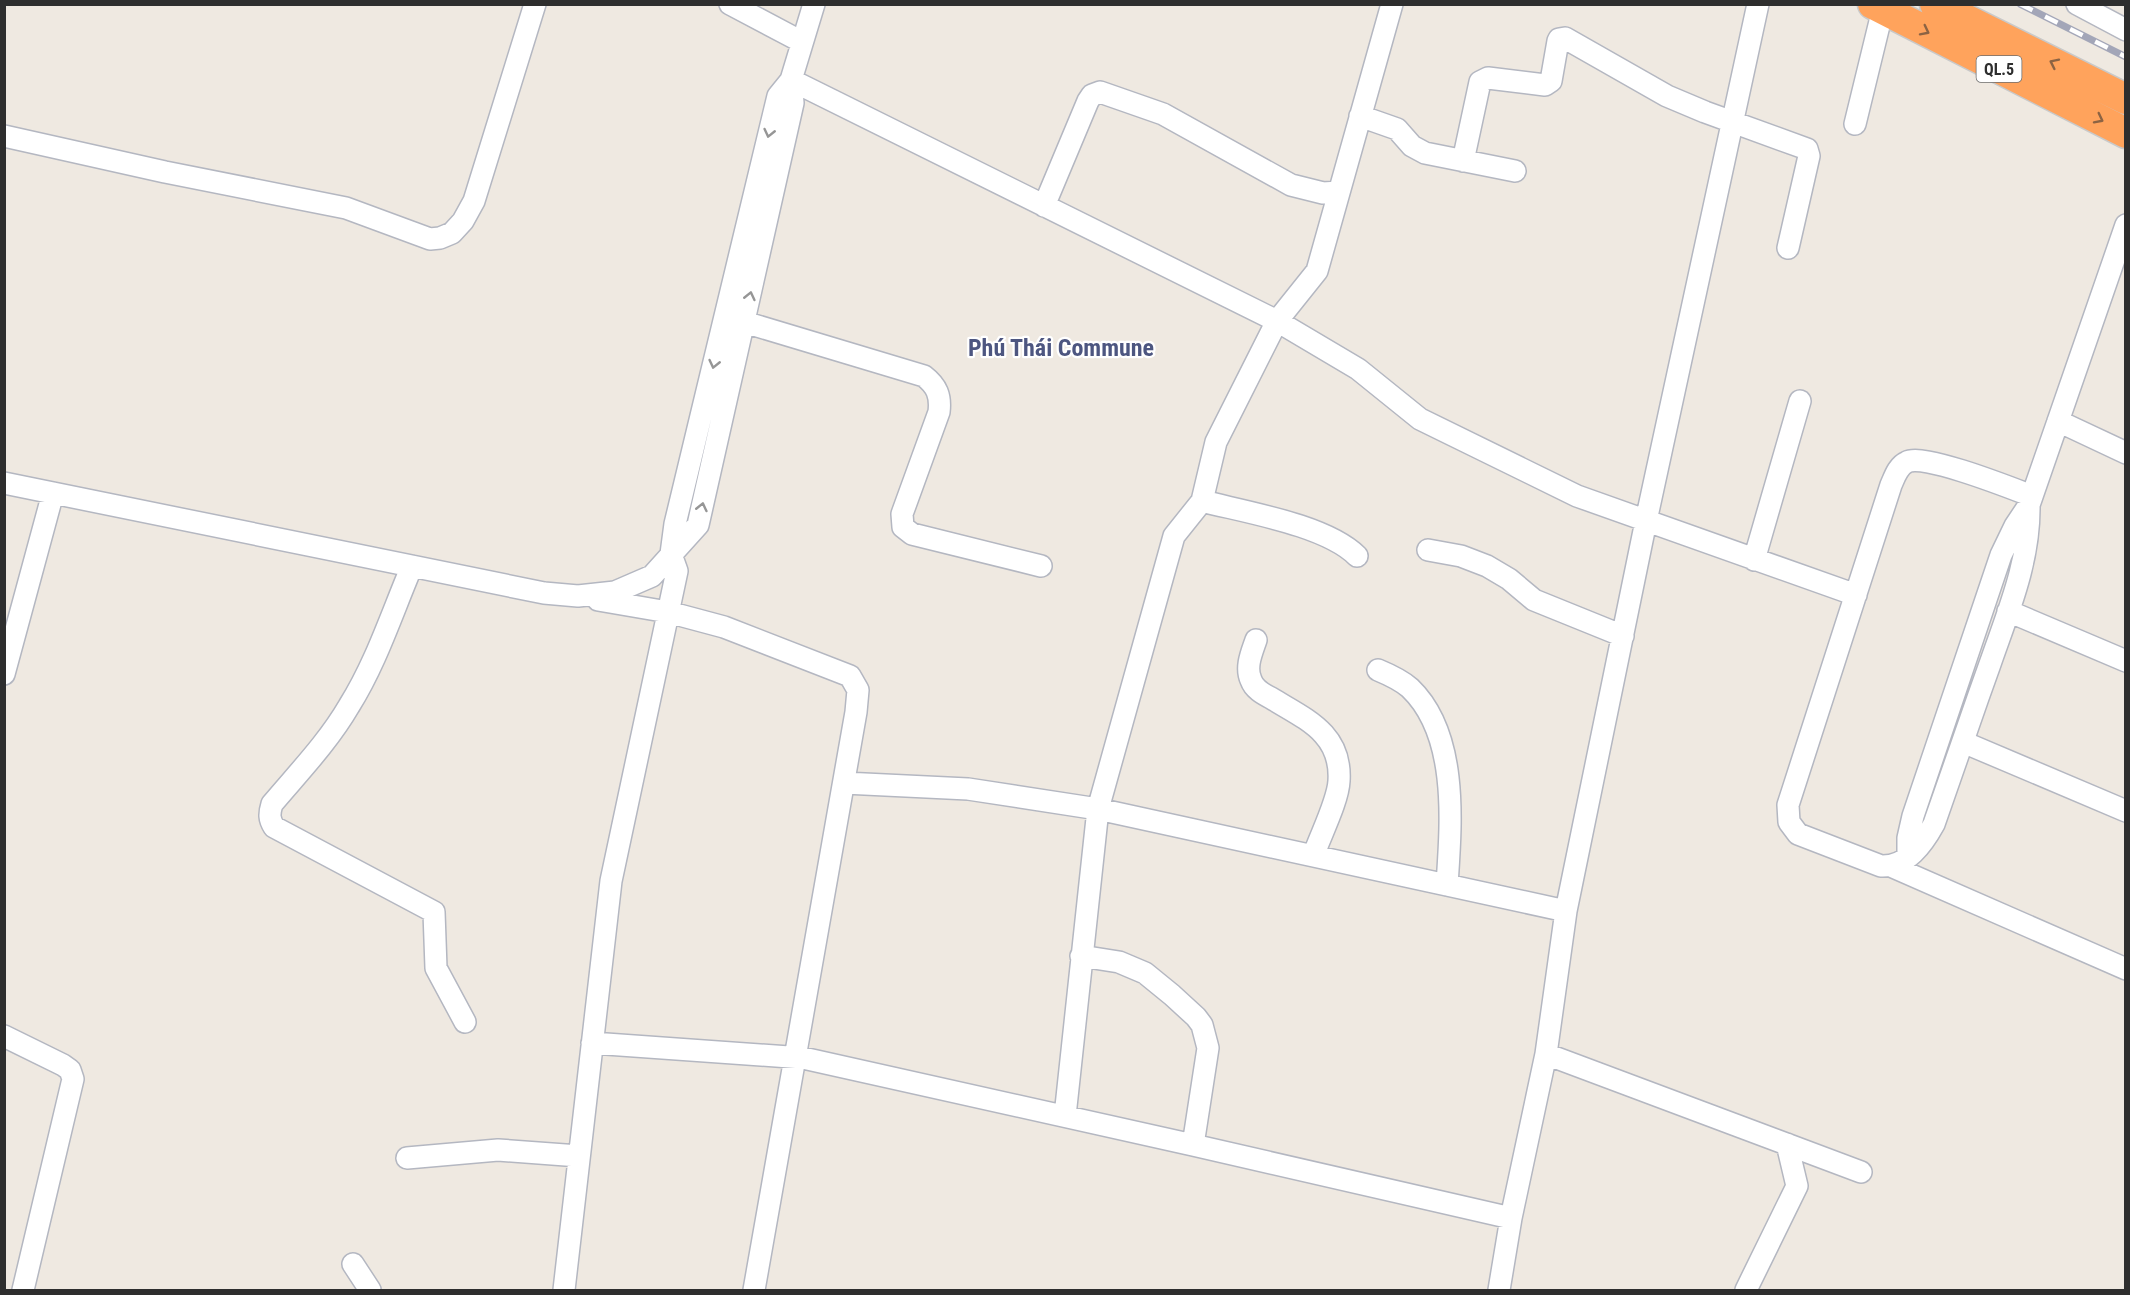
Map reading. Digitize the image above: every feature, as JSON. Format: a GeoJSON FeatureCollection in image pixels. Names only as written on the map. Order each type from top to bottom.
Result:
{"type":"FeatureCollection","features":[{"type":"Feature","properties":{"kind":"highway","name":"QL.5"},"geometry":{"type":"LineString","coordinates":[[1935,4],[2126,99]]}},
{"type":"Feature","properties":{"kind":"highway","name":"QL.5"},"geometry":{"type":"LineString","coordinates":[[1878,7],[2126,133]]}},
{"type":"Feature","properties":{"kind":"street"},"geometry":{"type":"LineString","coordinates":[[4,136],[165,172],[346,208],[411,233],[430,239],[440,238],[452,233],[463,221],[474,201],[535,4]]}},
{"type":"Feature","properties":{"kind":"street"},"geometry":{"type":"LineString","coordinates":[[730,4],[802,42]]}},
{"type":"Feature","properties":{"kind":"street"},"geometry":{"type":"LineString","coordinates":[[578,597],[615,592],[652,576],[698,525],[793,103],[791,80],[814,4]]}},
{"type":"Feature","properties":{"kind":"street"},"geometry":{"type":"LineString","coordinates":[[1065,1116],[1098,809],[1174,536],[1202,501],[1216,442],[1277,321],[1317,271],[1392,4]]}},
{"type":"Feature","properties":{"kind":"street"},"geometry":{"type":"LineString","coordinates":[[1499,1290],[1511,1218],[1546,1054],[1566,911],[1646,521],[1758,4]]}},
{"type":"Feature","properties":{"kind":"street"},"geometry":{"type":"LineString","coordinates":[[2077,4],[2126,30]]}},
{"type":"Feature","properties":{"kind":"street"},"geometry":{"type":"LineString","coordinates":[[1854,124],[1878,7]]}},
{"type":"Feature","properties":{"kind":"street"},"geometry":{"type":"LineString","coordinates":[[1463,161],[1480,82],[1488,78],[1545,85],[1549,83],[1558,41],[1565,38],[1667,96],[1804,147],[1809,152],[1788,248]]}},
{"type":"Feature","properties":{"kind":"street"},"geometry":{"type":"LineString","coordinates":[[791,80],[1277,321],[1358,369],[1420,419],[1577,496],[1856,595]]}},
{"type":"Feature","properties":{"kind":"street"},"geometry":{"type":"LineString","coordinates":[[564,1290],[611,881],[677,571],[671,554],[675,524],[778,96],[791,80]]}},
{"type":"Feature","properties":{"kind":"street"},"geometry":{"type":"LineString","coordinates":[[1044,206],[1088,101],[1092,95],[1100,92],[1163,114],[1291,185],[1314,191],[1339,192]]}},
{"type":"Feature","properties":{"kind":"street"},"geometry":{"type":"LineString","coordinates":[[1360,116],[1397,129],[1418,150],[1515,171]]}},
{"type":"Feature","properties":{"kind":"street"},"geometry":{"type":"LineString","coordinates":[[1901,861],[1912,816],[1987,593],[2015,526],[2031,500],[2126,225]]}},
{"type":"Feature","properties":{"kind":"street"},"geometry":{"type":"LineString","coordinates":[[744,322],[924,376],[933,383],[939,393],[939,412],[902,514],[903,527],[912,534],[1041,566]]}},
{"type":"Feature","properties":{"kind":"street"},"geometry":{"type":"LineString","coordinates":[[1754,560],[1800,401]]}},
{"type":"Feature","properties":{"kind":"street"},"geometry":{"type":"LineString","coordinates":[[2058,422],[2126,453]]}},
{"type":"Feature","properties":{"kind":"street"},"geometry":{"type":"LineString","coordinates":[[1909,460],[1933,462],[2031,500],[2025,552],[2008,611],[1934,824],[1923,844],[1901,861],[1881,866],[1798,834],[1792,828],[1787,813],[1892,484],[1901,465],[1909,460]]}},
{"type":"Feature","properties":{"kind":"street"},"geometry":{"type":"LineString","coordinates":[[4,483],[544,593],[669,612],[724,627],[850,676],[858,690],[856,712],[795,1059],[758,1290]]}},
{"type":"Feature","properties":{"kind":"street"},"geometry":{"type":"LineString","coordinates":[[4,674],[53,493]]}},
{"type":"Feature","properties":{"kind":"street"},"geometry":{"type":"LineString","coordinates":[[1202,501],[1323,533],[1349,548],[1357,556]]}},
{"type":"Feature","properties":{"kind":"street"},"geometry":{"type":"LineString","coordinates":[[1428,550],[1461,556],[1487,566],[1509,579],[1534,600],[1623,636]]}},
{"type":"Feature","properties":{"kind":"street"},"geometry":{"type":"LineString","coordinates":[[412,566],[367,672],[350,704],[333,732],[272,804],[269,813],[274,827],[434,912],[436,968],[465,1022]]}},
{"type":"Feature","properties":{"kind":"street"},"geometry":{"type":"LineString","coordinates":[[2008,611],[2126,661]]}},
{"type":"Feature","properties":{"kind":"street"},"geometry":{"type":"LineString","coordinates":[[1256,640],[1250,660],[1251,682],[1262,693],[1319,728],[1329,739],[1334,750],[1339,771],[1338,792],[1314,854]]}},
{"type":"Feature","properties":{"kind":"street"},"geometry":{"type":"LineString","coordinates":[[1378,670],[1396,678],[1410,688],[1425,706],[1439,737],[1444,755],[1449,802],[1447,885]]}},
{"type":"Feature","properties":{"kind":"street"},"geometry":{"type":"LineString","coordinates":[[1963,742],[2126,811]]}},
{"type":"Feature","properties":{"kind":"street"},"geometry":{"type":"LineString","coordinates":[[844,783],[968,789],[1098,809],[1314,854],[1566,911]]}},
{"type":"Feature","properties":{"kind":"street"},"geometry":{"type":"LineString","coordinates":[[1901,861],[2126,969]]}},
{"type":"Feature","properties":{"kind":"street"},"geometry":{"type":"LineString","coordinates":[[1081,956],[1119,962],[1145,973],[1172,995],[1202,1025],[1208,1048],[1193,1144]]}},
{"type":"Feature","properties":{"kind":"street"},"geometry":{"type":"LineString","coordinates":[[4,1036],[63,1065],[70,1070],[73,1079],[23,1290]]}},
{"type":"Feature","properties":{"kind":"street"},"geometry":{"type":"LineString","coordinates":[[592,1043],[803,1058],[1193,1144],[1511,1218]]}},
{"type":"Feature","properties":{"kind":"street"},"geometry":{"type":"LineString","coordinates":[[1546,1054],[1861,1172]]}},
{"type":"Feature","properties":{"kind":"street"},"geometry":{"type":"LineString","coordinates":[[1746,1290],[1797,1186],[1787,1144]]}},
{"type":"Feature","properties":{"kind":"street"},"geometry":{"type":"LineString","coordinates":[[406,1158],[498,1150],[579,1156]]}},
{"type":"Feature","properties":{"kind":"street"},"geometry":{"type":"LineString","coordinates":[[352,1264],[369,1290]]}},
{"type":"Feature","properties":{"kind":"railway"},"geometry":{"type":"LineString","coordinates":[[2020,4],[2126,57]]}},
{"type":"Feature","properties":{"kind":"district","name":"Phú Thái Commune"},"geometry":{"type":"Point","coordinates":[1061,348]}}]}
